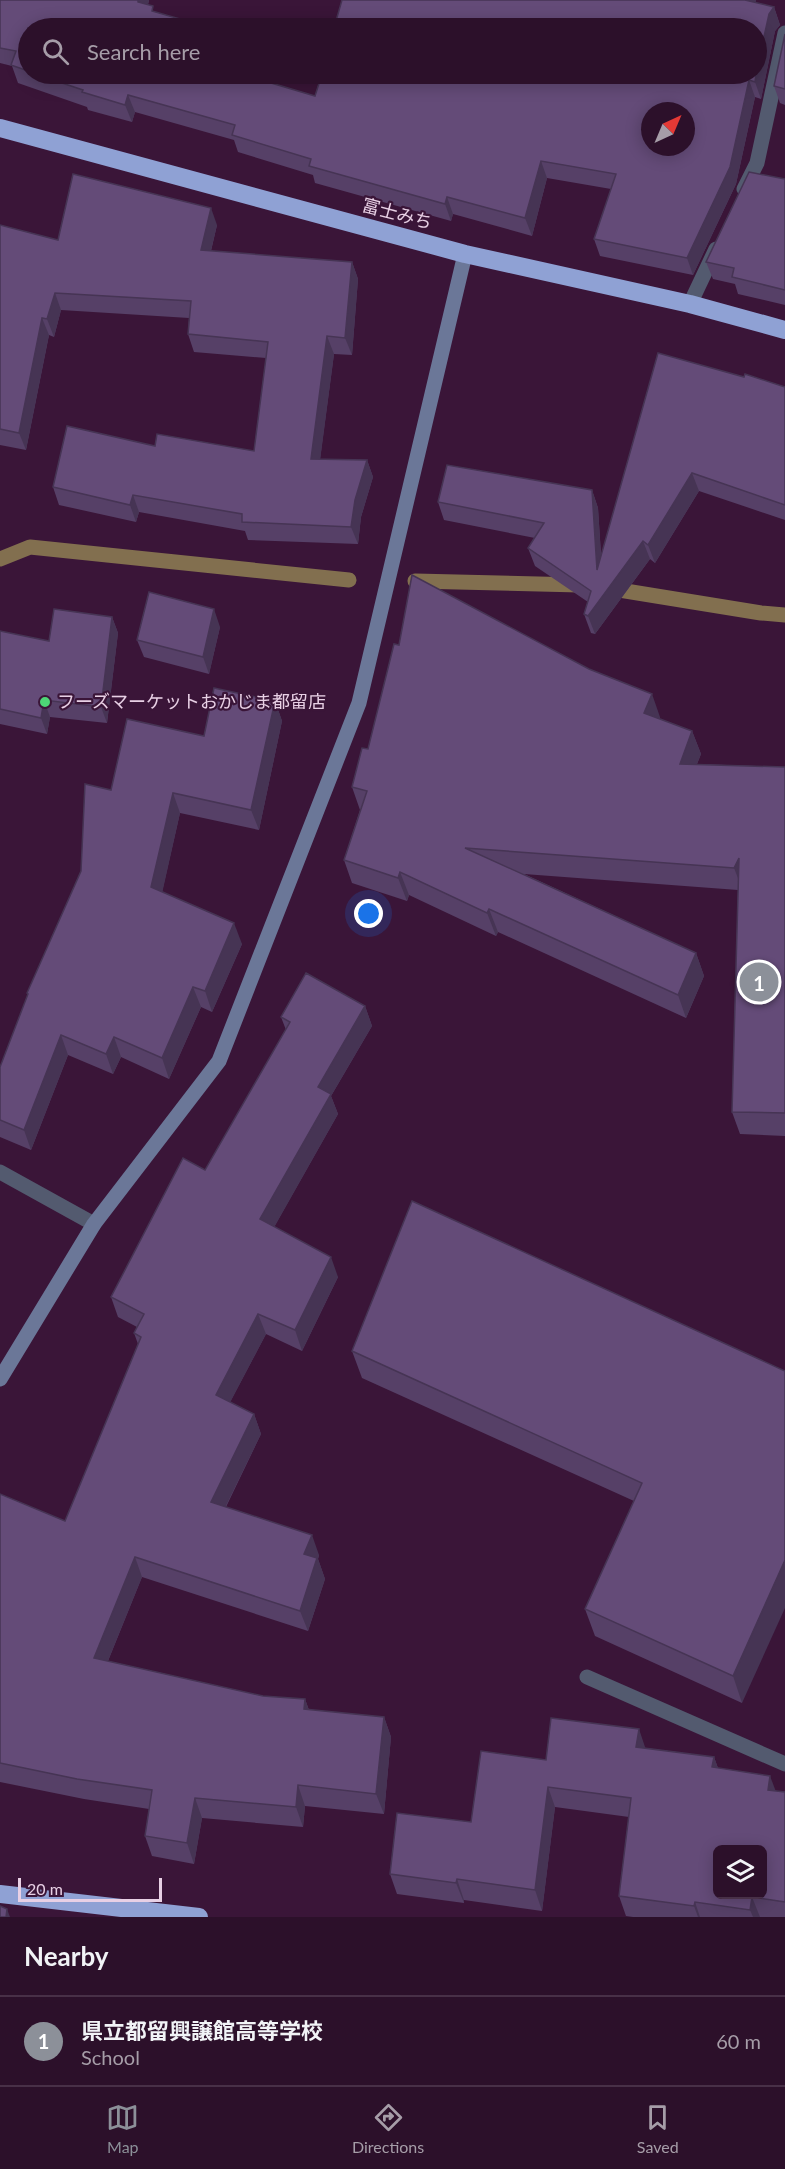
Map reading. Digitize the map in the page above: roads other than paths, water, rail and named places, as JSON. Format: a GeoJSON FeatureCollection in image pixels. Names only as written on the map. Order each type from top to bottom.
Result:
{"type":"FeatureCollection","features":[{"type":"Feature","properties":{"kind":"highway","name":"富士みち"},"geometry":{"type":"LineString","coordinates":[[0,128],[465,254],[690,304],[785,330]]}},
{"type":"Feature","properties":{"kind":"highway"},"geometry":{"type":"LineString","coordinates":[[0,1894],[199,1917]]}},
{"type":"Feature","properties":{"kind":"street"},"geometry":{"type":"LineString","coordinates":[[738,203],[757,163],[785,33]]}},
{"type":"Feature","properties":{"kind":"street"},"geometry":{"type":"LineString","coordinates":[[690,304],[723,233]]}},
{"type":"Feature","properties":{"kind":"street"},"geometry":{"type":"LineString","coordinates":[[0,1379],[93,1224],[219,1061],[359,703],[465,254]]}},
{"type":"Feature","properties":{"kind":"street"},"geometry":{"type":"LineString","coordinates":[[0,1172],[93,1224]]}},
{"type":"Feature","properties":{"kind":"street"},"geometry":{"type":"LineString","coordinates":[[587,1677],[785,1764]]}},
{"type":"Feature","properties":{"kind":"waterway"},"geometry":{"type":"LineString","coordinates":[[0,559],[30,547],[349,580]]}},
{"type":"Feature","properties":{"kind":"waterway"},"geometry":{"type":"LineString","coordinates":[[415,581],[580,585]]}},
{"type":"Feature","properties":{"kind":"waterway"},"geometry":{"type":"LineString","coordinates":[[607,588],[785,615]]}},
{"type":"Feature","properties":{"kind":"place","name":"フーズマーケットおかじま都留店"},"geometry":{"type":"Point","coordinates":[45,702]}},
{"type":"Feature","properties":{"kind":"place","name":"県立都留興譲館高等学校"},"geometry":{"type":"Point","coordinates":[759,982]}}]}
